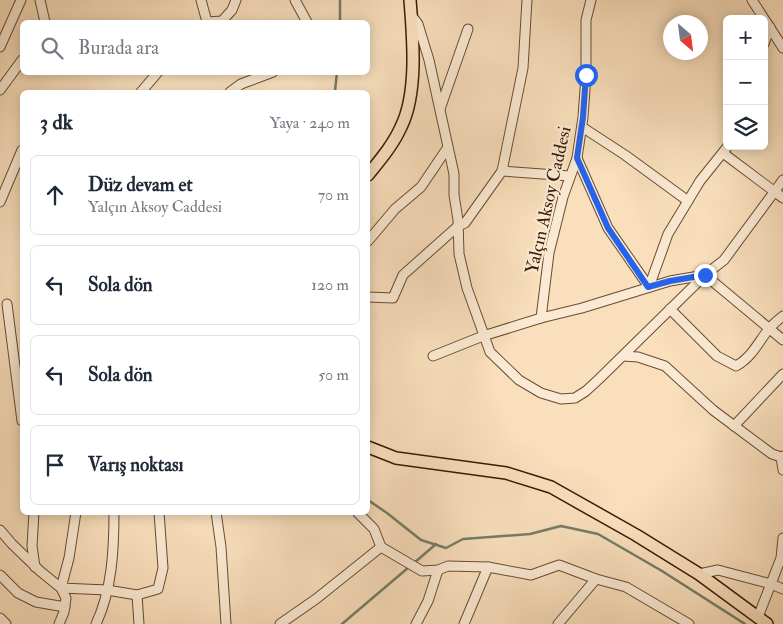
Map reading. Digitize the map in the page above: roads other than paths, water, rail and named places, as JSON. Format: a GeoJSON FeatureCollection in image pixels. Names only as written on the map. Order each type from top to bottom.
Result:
{"type":"FeatureCollection","features":[{"type":"Feature","properties":{"kind":"main road"},"geometry":{"type":"LineString","coordinates":[[370,173],[386,153],[402,126],[412,96],[410,0]]}},
{"type":"Feature","properties":{"kind":"main road"},"geometry":{"type":"LineString","coordinates":[[370,447],[396,458],[506,473],[551,487],[636,535],[699,574],[762,620]]}},
{"type":"Feature","properties":{"kind":"street"},"geometry":{"type":"LineString","coordinates":[[0,47],[21,0]]}},
{"type":"Feature","properties":{"kind":"street"},"geometry":{"type":"LineString","coordinates":[[40,0],[45,20]]}},
{"type":"Feature","properties":{"kind":"street"},"geometry":{"type":"LineString","coordinates":[[201,0],[207,20]]}},
{"type":"Feature","properties":{"kind":"street"},"geometry":{"type":"LineString","coordinates":[[223,20],[232,10],[236,0]]}},
{"type":"Feature","properties":{"kind":"street"},"geometry":{"type":"LineString","coordinates":[[295,0],[306,20]]}},
{"type":"Feature","properties":{"kind":"street"},"geometry":{"type":"LineString","coordinates":[[370,297],[393,298],[403,275],[458,226],[465,223],[502,171],[523,68],[527,0]]}},
{"type":"Feature","properties":{"kind":"street","name":"Yalçın Aksoy Caddesi"},"geometry":{"type":"LineString","coordinates":[[541,318],[549,253],[563,197],[577,158],[582,127],[586,75],[586,20],[591,0]]}},
{"type":"Feature","properties":{"kind":"street"},"geometry":{"type":"LineString","coordinates":[[752,0],[783,48]]}},
{"type":"Feature","properties":{"kind":"street"},"geometry":{"type":"LineString","coordinates":[[411,15],[418,24],[423,38],[440,109],[454,174],[459,254],[467,288],[483,336],[490,352],[519,380],[541,393],[561,399],[575,398],[586,391],[705,275],[724,260],[783,180]]}},
{"type":"Feature","properties":{"kind":"street"},"geometry":{"type":"LineString","coordinates":[[768,33],[770,27]]}},
{"type":"Feature","properties":{"kind":"street"},"geometry":{"type":"LineString","coordinates":[[440,109],[468,29]]}},
{"type":"Feature","properties":{"kind":"street"},"geometry":{"type":"LineString","coordinates":[[0,90],[20,63]]}},
{"type":"Feature","properties":{"kind":"street"},"geometry":{"type":"LineString","coordinates":[[143,90],[155,75]]}},
{"type":"Feature","properties":{"kind":"street"},"geometry":{"type":"LineString","coordinates":[[232,90],[240,84],[266,75]]}},
{"type":"Feature","properties":{"kind":"street"},"geometry":{"type":"LineString","coordinates":[[582,127],[626,155],[688,201]]}},
{"type":"Feature","properties":{"kind":"street"},"geometry":{"type":"LineString","coordinates":[[370,238],[395,210],[421,187],[448,147]]}},
{"type":"Feature","properties":{"kind":"street"},"geometry":{"type":"LineString","coordinates":[[648,287],[668,234],[700,181],[726,150],[783,198]]}},
{"type":"Feature","properties":{"kind":"street"},"geometry":{"type":"LineString","coordinates":[[0,202],[20,155]]}},
{"type":"Feature","properties":{"kind":"street"},"geometry":{"type":"LineString","coordinates":[[577,158],[608,228],[648,287]]}},
{"type":"Feature","properties":{"kind":"street"},"geometry":{"type":"LineString","coordinates":[[502,171],[570,176]]}},
{"type":"Feature","properties":{"kind":"street"},"geometry":{"type":"LineString","coordinates":[[433,356],[483,336],[541,318],[582,308],[670,281],[705,275],[783,340]]}},
{"type":"Feature","properties":{"kind":"street"},"geometry":{"type":"LineString","coordinates":[[8,304],[20,404]]}},
{"type":"Feature","properties":{"kind":"street"},"geometry":{"type":"LineString","coordinates":[[670,309],[717,356],[736,366],[742,363],[757,348],[769,329],[783,316]]}},
{"type":"Feature","properties":{"kind":"street"},"geometry":{"type":"LineString","coordinates":[[623,356],[638,357],[665,366],[713,410],[772,454],[782,457],[783,470]]}},
{"type":"Feature","properties":{"kind":"street"},"geometry":{"type":"LineString","coordinates":[[734,426],[783,374]]}},
{"type":"Feature","properties":{"kind":"street"},"geometry":{"type":"LineString","coordinates":[[34,515],[32,546],[35,567]]}},
{"type":"Feature","properties":{"kind":"street"},"geometry":{"type":"LineString","coordinates":[[61,588],[69,558],[76,515]]}},
{"type":"Feature","properties":{"kind":"street"},"geometry":{"type":"LineString","coordinates":[[96,624],[104,608],[107,590],[114,546],[114,515]]}},
{"type":"Feature","properties":{"kind":"street"},"geometry":{"type":"LineString","coordinates":[[61,588],[107,590],[137,595],[158,589],[162,568],[159,515]]}},
{"type":"Feature","properties":{"kind":"street"},"geometry":{"type":"LineString","coordinates":[[216,515],[221,547],[226,624]]}},
{"type":"Feature","properties":{"kind":"street"},"geometry":{"type":"LineString","coordinates":[[360,515],[374,530],[381,546],[422,572],[438,570],[448,566],[488,567],[531,575],[559,564],[596,579],[626,587],[684,623]]}},
{"type":"Feature","properties":{"kind":"street"},"geometry":{"type":"LineString","coordinates":[[0,530],[35,567],[61,588],[66,598],[59,624]]}},
{"type":"Feature","properties":{"kind":"street"},"geometry":{"type":"LineString","coordinates":[[762,620],[771,584],[782,558],[783,538]]}},
{"type":"Feature","properties":{"kind":"street"},"geometry":{"type":"LineString","coordinates":[[280,624],[316,599],[381,546]]}},
{"type":"Feature","properties":{"kind":"street"},"geometry":{"type":"LineString","coordinates":[[464,624],[488,567]]}},
{"type":"Feature","properties":{"kind":"street"},"geometry":{"type":"LineString","coordinates":[[416,624],[428,601],[438,570]]}},
{"type":"Feature","properties":{"kind":"street"},"geometry":{"type":"LineString","coordinates":[[699,574],[718,570],[783,589]]}},
{"type":"Feature","properties":{"kind":"street"},"geometry":{"type":"LineString","coordinates":[[0,575],[18,593],[36,602],[65,606]]}},
{"type":"Feature","properties":{"kind":"street"},"geometry":{"type":"LineString","coordinates":[[558,624],[596,579]]}},
{"type":"Feature","properties":{"kind":"street"},"geometry":{"type":"LineString","coordinates":[[137,595],[139,624]]}},
{"type":"Feature","properties":{"kind":"street"},"geometry":{"type":"LineString","coordinates":[[0,618],[6,624]]}},
{"type":"Feature","properties":{"kind":"waterway"},"geometry":{"type":"LineString","coordinates":[[340,0],[340,20]]}},
{"type":"Feature","properties":{"kind":"waterway"},"geometry":{"type":"LineString","coordinates":[[335,90],[337,75]]}},
{"type":"Feature","properties":{"kind":"waterway"},"geometry":{"type":"LineString","coordinates":[[370,501],[421,540],[446,548],[463,539],[530,534],[561,526],[598,534],[662,571],[745,624]]}},
{"type":"Feature","properties":{"kind":"waterway"},"geometry":{"type":"LineString","coordinates":[[414,563],[436,544]]}},
{"type":"Feature","properties":{"kind":"waterway"},"geometry":{"type":"LineString","coordinates":[[342,624],[409,567]]}}]}
